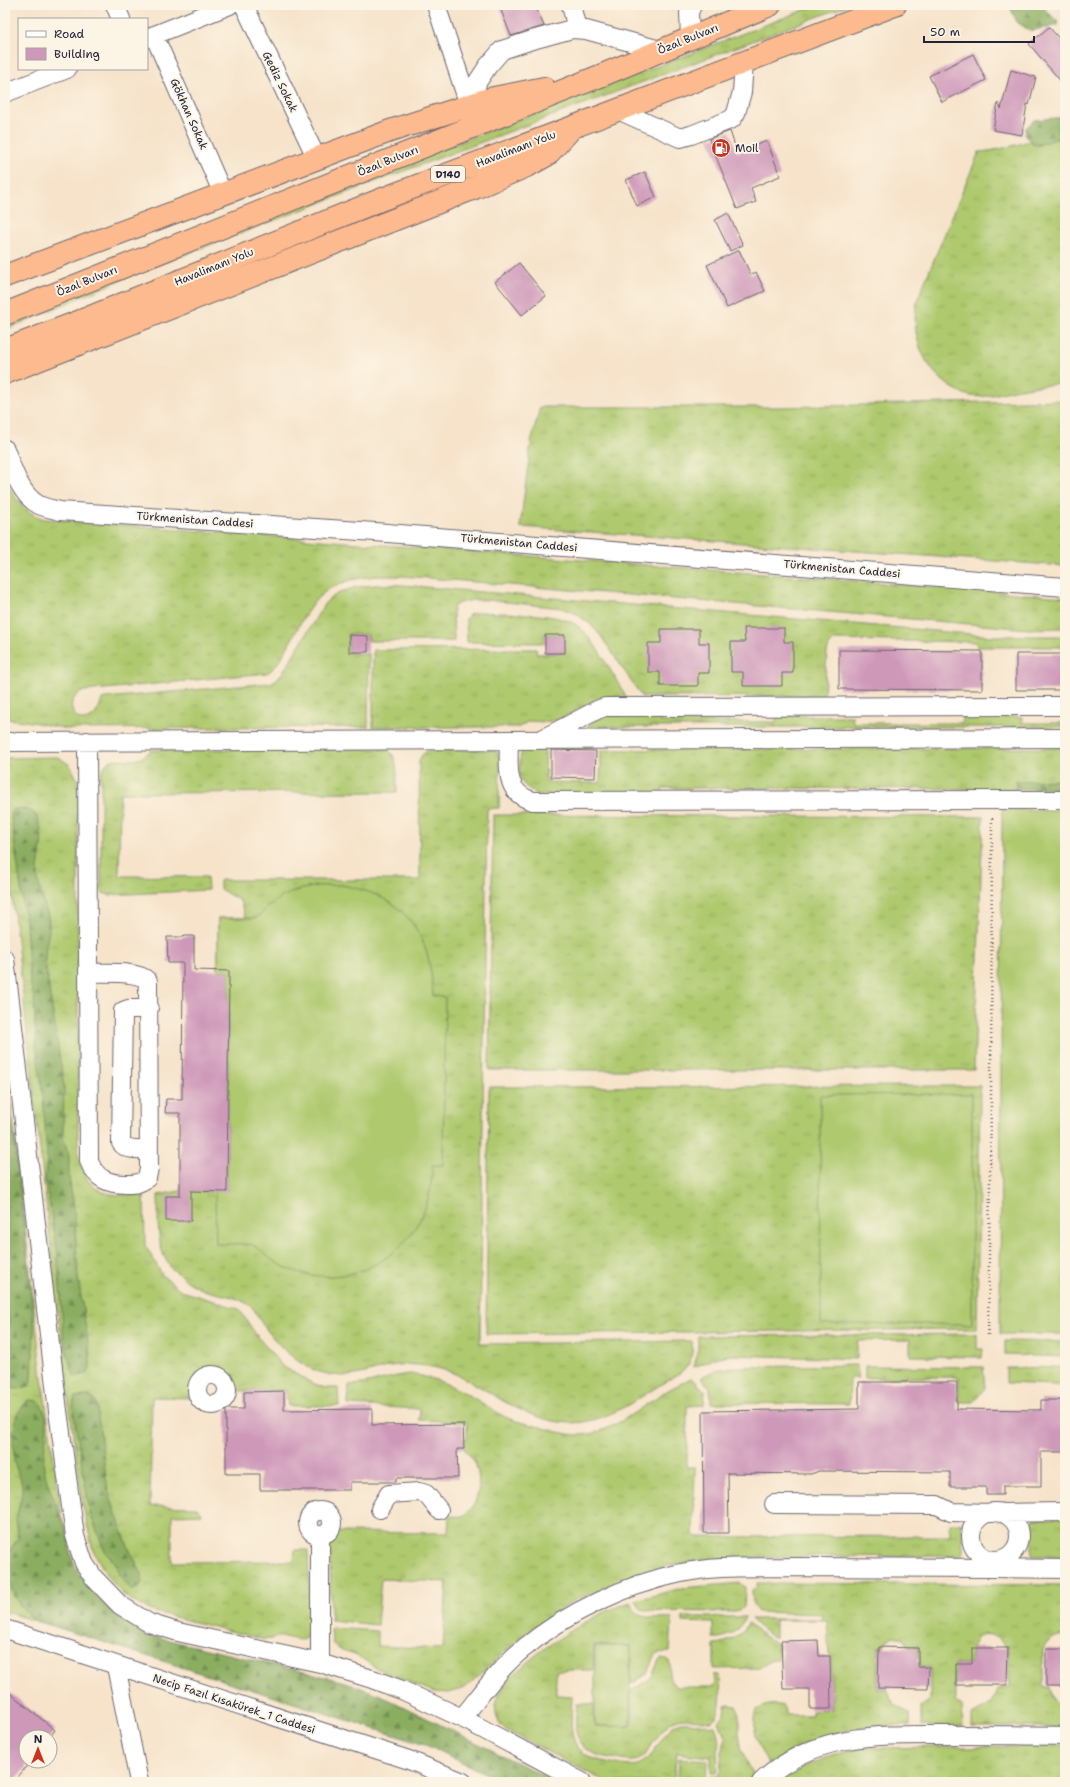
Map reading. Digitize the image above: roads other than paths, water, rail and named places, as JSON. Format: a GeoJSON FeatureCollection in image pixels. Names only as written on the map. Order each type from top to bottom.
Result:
{"type":"FeatureCollection","features":[{"type":"Feature","properties":{"kind":"highway","name":"Özal Bulvarı"},"geometry":{"type":"LineString","coordinates":[[5,314],[600,76],[770,5]]}},
{"type":"Feature","properties":{"kind":"highway","name":"Havalimanı Yolu"},"geometry":{"type":"LineString","coordinates":[[5,350],[380,200],[894,5]]}},
{"type":"Feature","properties":{"kind":"highway"},"geometry":{"type":"LineString","coordinates":[[5,276],[317,159],[468,105],[489,99],[600,76]]}},
{"type":"Feature","properties":{"kind":"highway"},"geometry":{"type":"LineString","coordinates":[[5,373],[375,228],[529,165],[547,155],[572,128]]}},
{"type":"Feature","properties":{"kind":"street"},"geometry":{"type":"LineString","coordinates":[[115,5],[121,18]]}},
{"type":"Feature","properties":{"kind":"street"},"geometry":{"type":"LineString","coordinates":[[150,36],[230,5]]}},
{"type":"Feature","properties":{"kind":"street","name":"Gediz Sokak"},"geometry":{"type":"LineString","coordinates":[[244,5],[317,159]]}},
{"type":"Feature","properties":{"kind":"street"},"geometry":{"type":"LineString","coordinates":[[436,5],[468,105]]}},
{"type":"Feature","properties":{"kind":"street"},"geometry":{"type":"LineString","coordinates":[[571,5],[577,29]]}},
{"type":"Feature","properties":{"kind":"street"},"geometry":{"type":"LineString","coordinates":[[690,38],[690,13],[692,5]]}},
{"type":"Feature","properties":{"kind":"street"},"geometry":{"type":"LineString","coordinates":[[468,105],[478,81],[488,66],[502,50],[572,28],[660,50]]}},
{"type":"Feature","properties":{"kind":"street","name":"Gökhan Sokak"},"geometry":{"type":"LineString","coordinates":[[150,36],[223,194]]}},
{"type":"Feature","properties":{"kind":"street"},"geometry":{"type":"LineString","coordinates":[[618,110],[680,138],[691,135],[732,119],[736,113],[742,92],[744,62]]}},
{"type":"Feature","properties":{"kind":"street"},"geometry":{"type":"LineString","coordinates":[[5,93],[64,70]]}},
{"type":"Feature","properties":{"kind":"street","name":"Türkmenistan Caddesi"},"geometry":{"type":"LineString","coordinates":[[5,449],[15,474],[34,502],[47,508],[60,511],[375,532],[1065,587]]}},
{"type":"Feature","properties":{"kind":"street"},"geometry":{"type":"LineString","coordinates":[[539,740],[605,707],[1065,706]]}},
{"type":"Feature","properties":{"kind":"street"},"geometry":{"type":"LineString","coordinates":[[5,742],[1065,738]]}},
{"type":"Feature","properties":{"kind":"street"},"geometry":{"type":"LineString","coordinates":[[509,740],[511,786],[525,799],[533,801],[1065,800]]}},
{"type":"Feature","properties":{"kind":"street"},"geometry":{"type":"LineString","coordinates":[[88,741],[88,973],[89,1161],[92,1168],[100,1178],[108,1182],[140,1184],[147,1178],[149,1149],[148,981],[144,977],[135,974],[88,973]]}},
{"type":"Feature","properties":{"kind":"street"},"geometry":{"type":"LineString","coordinates":[[5,959],[58,1411],[76,1536],[84,1563],[94,1578],[120,1605],[149,1623],[178,1632],[320,1663],[402,1690],[462,1718],[582,1782]]}},
{"type":"Feature","properties":{"kind":"street"},"geometry":{"type":"LineString","coordinates":[[148,1009],[128,1009],[123,1011],[121,1143],[124,1147],[128,1148],[149,1149]]}},
{"type":"Feature","properties":{"kind":"street"},"geometry":{"type":"LineString","coordinates":[[380,1509],[390,1494],[419,1492],[426,1494],[439,1510]]}},
{"type":"Feature","properties":{"kind":"street"},"geometry":{"type":"LineString","coordinates":[[774,1504],[937,1505],[951,1512],[1065,1512]]}},
{"type":"Feature","properties":{"kind":"street"},"geometry":{"type":"LineString","coordinates":[[997,1513],[1012,1520],[1018,1532],[1019,1538],[1017,1545],[1009,1556],[995,1564],[976,1551],[972,1537],[972,1530],[975,1523],[980,1518],[997,1513]]}},
{"type":"Feature","properties":{"kind":"street"},"geometry":{"type":"LineString","coordinates":[[320,1535],[320,1663]]}},
{"type":"Feature","properties":{"kind":"street"},"geometry":{"type":"LineString","coordinates":[[462,1718],[522,1648],[548,1630],[578,1612],[647,1582],[681,1573],[728,1568],[995,1564],[1065,1568]]}},
{"type":"Feature","properties":{"kind":"street","name":"Necip Fazıl Kısakürek_1 Caddesi"},"geometry":{"type":"LineString","coordinates":[[5,1629],[409,1760],[463,1782]]}},
{"type":"Feature","properties":{"kind":"street"},"geometry":{"type":"LineString","coordinates":[[116,1666],[139,1782]]}},
{"type":"Feature","properties":{"kind":"street"},"geometry":{"type":"LineString","coordinates":[[761,1782],[787,1762],[829,1743],[848,1738],[886,1735],[1065,1736]]}},
{"type":"Feature","properties":{"kind":"place","name":"Moil"},"geometry":{"type":"Point","coordinates":[721,148]}}]}
